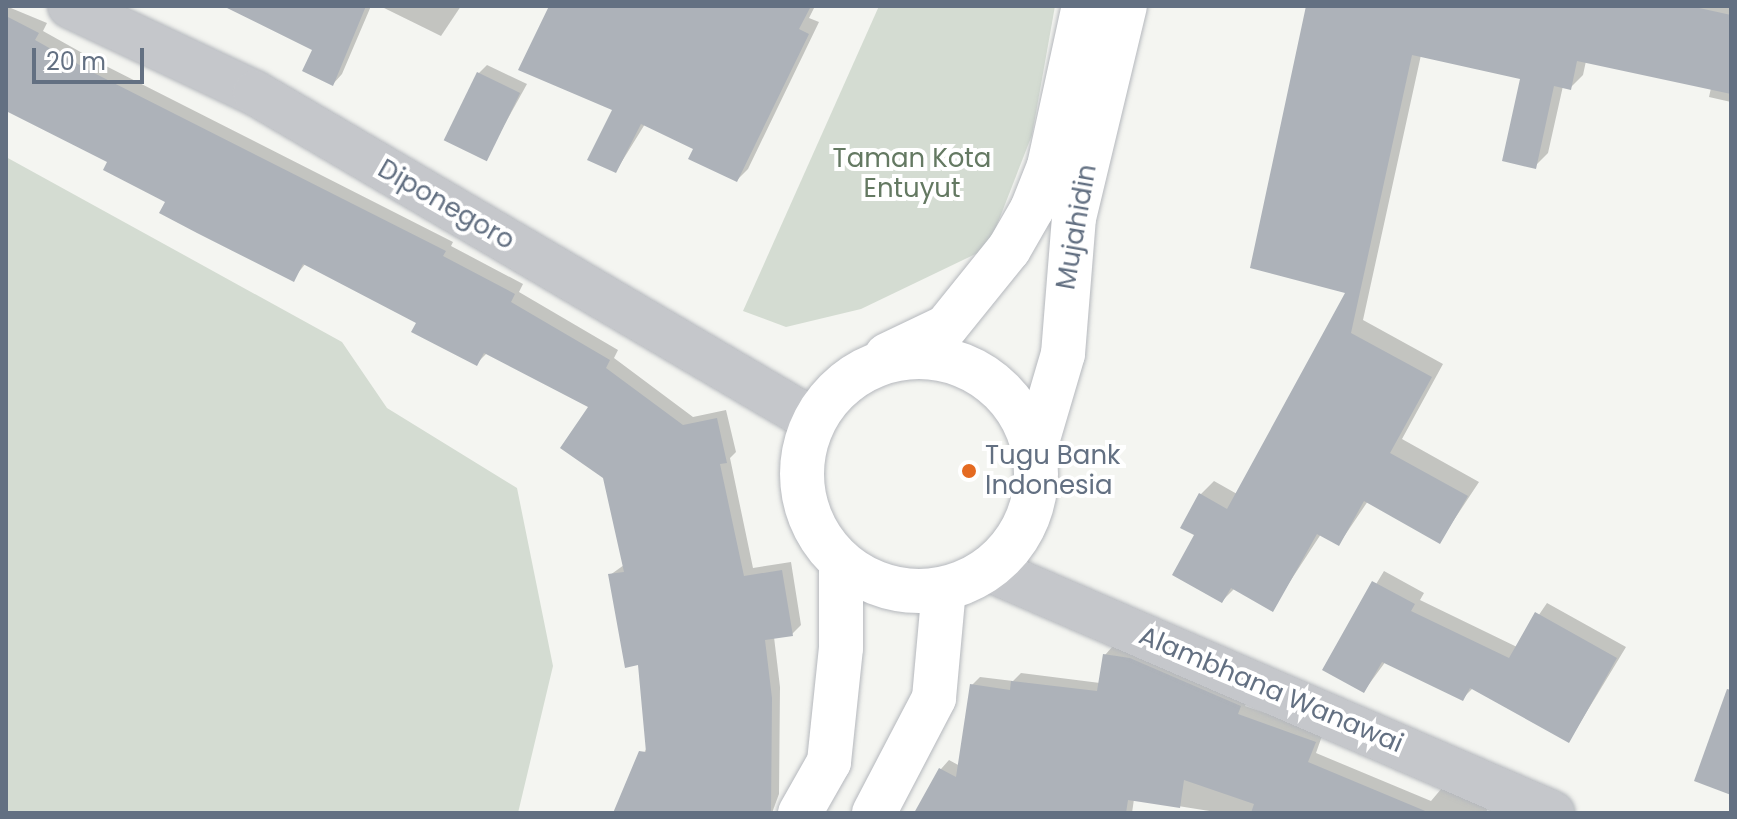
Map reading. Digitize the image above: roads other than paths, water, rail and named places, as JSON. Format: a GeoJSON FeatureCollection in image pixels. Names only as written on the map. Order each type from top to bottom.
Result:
{"type":"FeatureCollection","features":[{"type":"Feature","properties":{"kind":"main road","name":"Mujahidin"},"geometry":{"type":"LineString","coordinates":[[867,365],[946,327],[1009,249],[1049,166],[1084,6]]}},
{"type":"Feature","properties":{"kind":"main road","name":"Mujahidin"},"geometry":{"type":"LineString","coordinates":[[1035,449],[1063,354],[1074,218],[1125,6]]}},
{"type":"Feature","properties":{"kind":"main road"},"geometry":{"type":"LineString","coordinates":[[915,357],[947,360],[977,372],[1013,405],[1035,449],[1035,493],[1020,536],[988,569],[944,589],[889,587],[841,562],[817,532],[804,496],[803,458],[814,421],[852,373],[867,365],[915,357]]}},
{"type":"Feature","properties":{"kind":"main road"},"geometry":{"type":"LineString","coordinates":[[800,813],[829,762],[841,648],[841,562]]}},
{"type":"Feature","properties":{"kind":"main road"},"geometry":{"type":"LineString","coordinates":[[874,813],[934,698],[944,589]]}},
{"type":"Feature","properties":{"kind":"street","name":"Diponegoro"},"geometry":{"type":"LineString","coordinates":[[70,6],[255,93],[814,421]]}},
{"type":"Feature","properties":{"kind":"street","name":"Alambhana Wanawai"},"geometry":{"type":"LineString","coordinates":[[988,569],[1552,813]]}},
{"type":"Feature","properties":{"kind":"place","name":"Tugu Bank Indonesia"},"geometry":{"type":"Point","coordinates":[969,471]}},
{"type":"Feature","properties":{"kind":"park label","name":"Taman Kota Entuyut"},"geometry":{"type":"Point","coordinates":[912,174]}}]}
